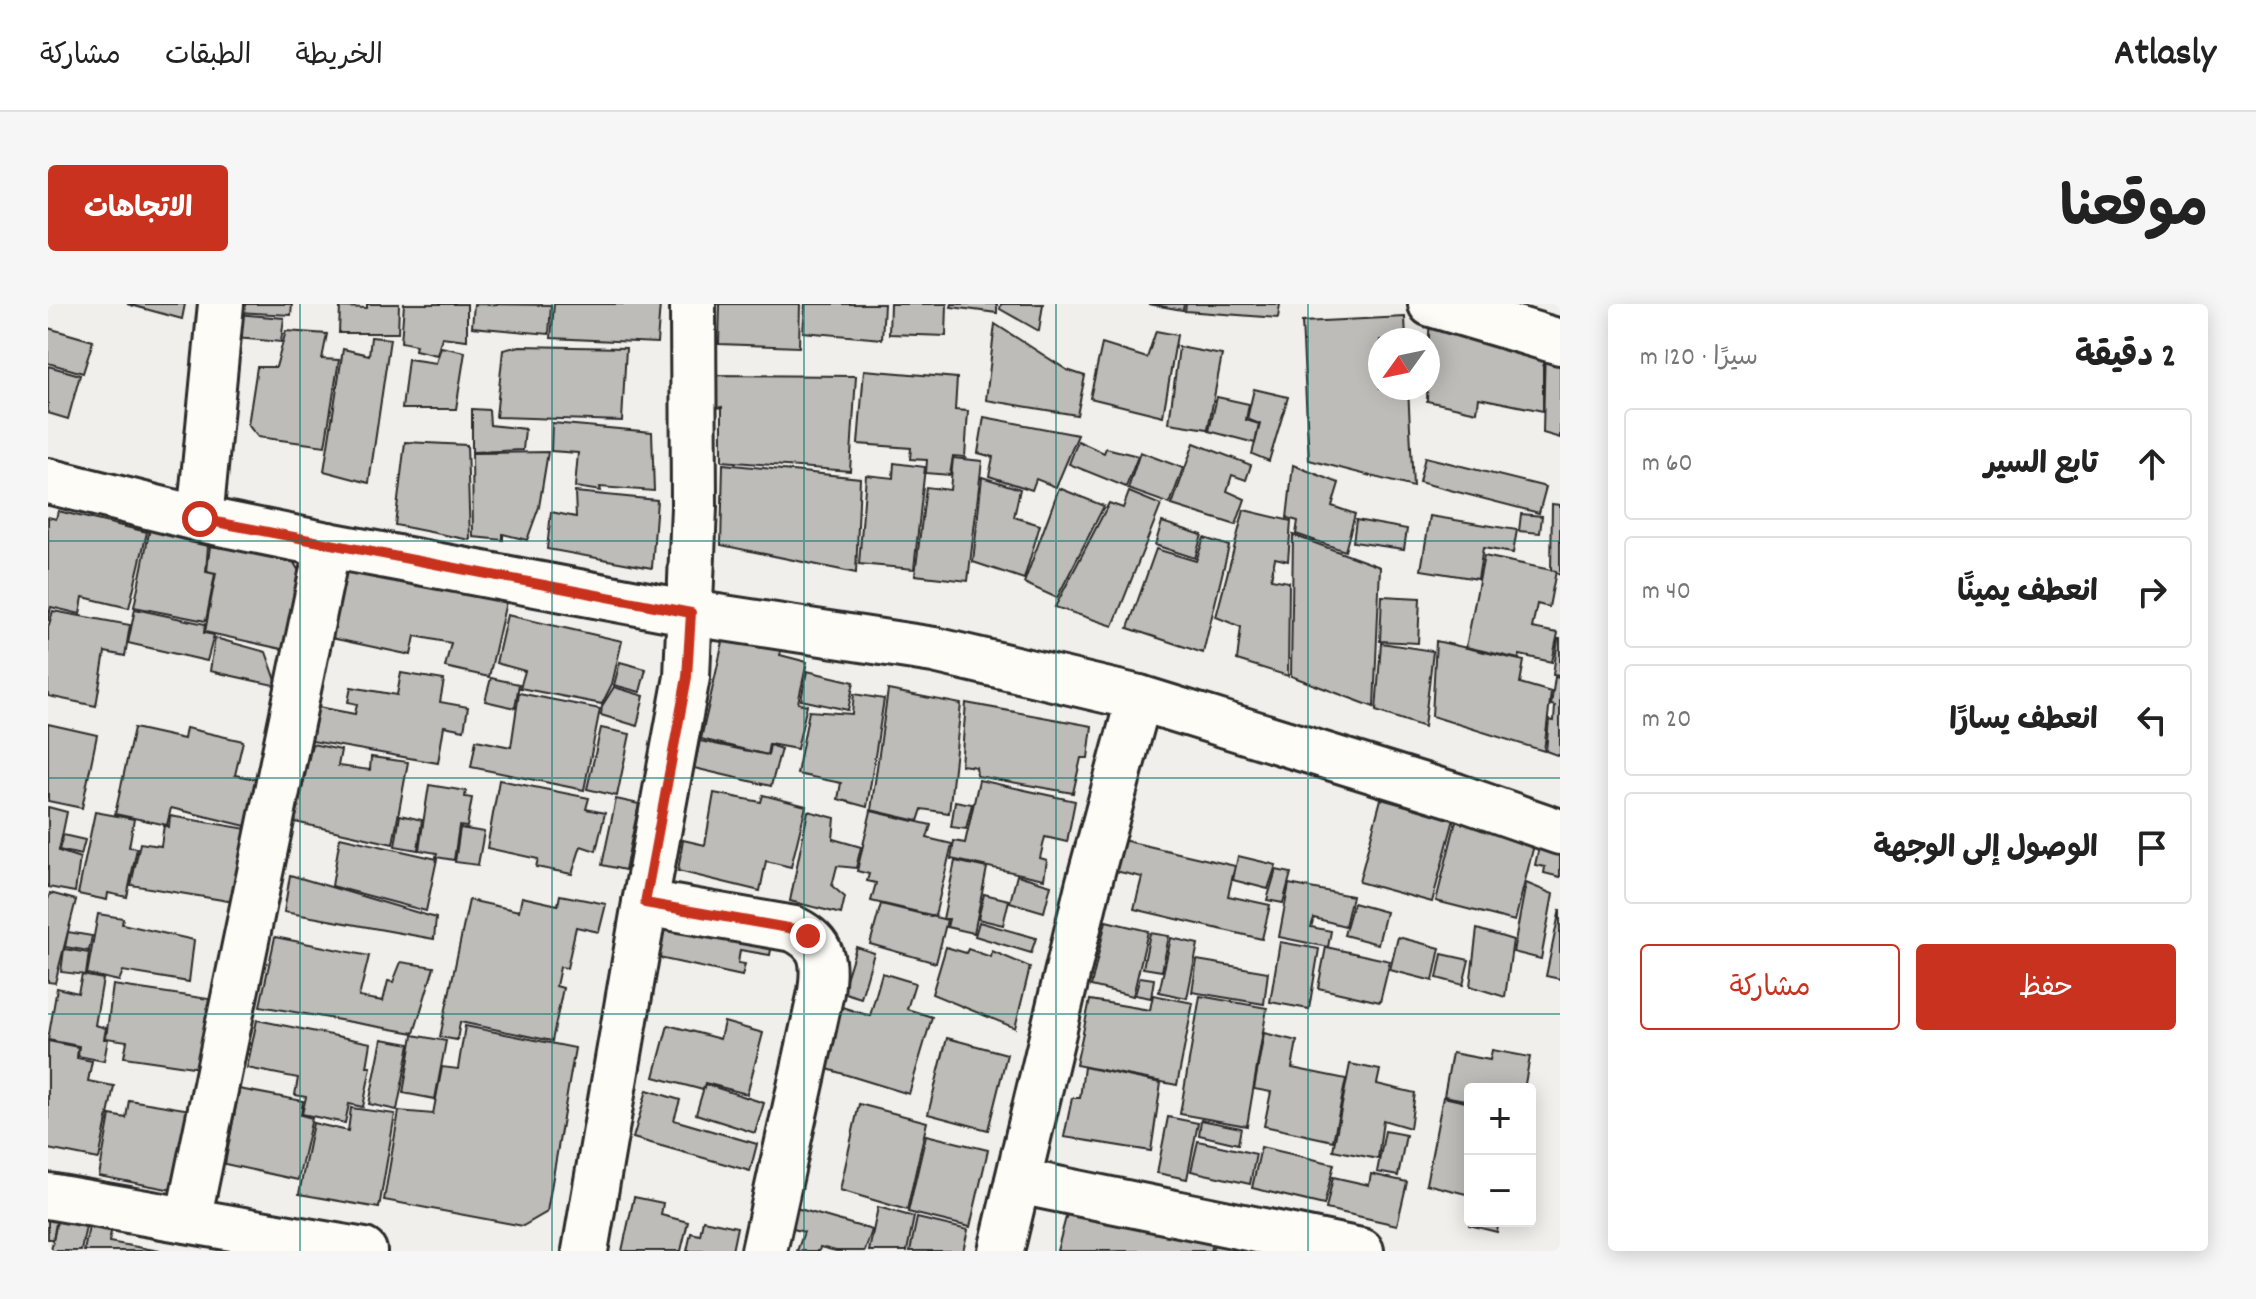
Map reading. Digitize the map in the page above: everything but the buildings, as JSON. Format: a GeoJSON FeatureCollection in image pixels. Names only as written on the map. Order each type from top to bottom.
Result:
{"type":"FeatureCollection","features":[{"type":"Feature","properties":{"kind":"street"},"geometry":{"type":"LineString","coordinates":[[200,519],[221,304]]}},
{"type":"Feature","properties":{"kind":"street"},"geometry":{"type":"LineString","coordinates":[[585,1251],[687,677],[694,507],[693,304]]}},
{"type":"Feature","properties":{"kind":"street"},"geometry":{"type":"LineString","coordinates":[[1431,304],[1560,342]]}},
{"type":"Feature","properties":{"kind":"street"},"geometry":{"type":"LineString","coordinates":[[48,481],[200,519],[328,545],[691,613],[934,650],[1139,698],[1456,796],[1560,832]]}},
{"type":"Feature","properties":{"kind":"street"},"geometry":{"type":"LineString","coordinates":[[188,1220],[328,545]]}},
{"type":"Feature","properties":{"kind":"street"},"geometry":{"type":"LineString","coordinates":[[1001,1251],[1088,886],[1139,698]]}},
{"type":"Feature","properties":{"kind":"street"},"geometry":{"type":"LineString","coordinates":[[645,903],[794,929],[808,936],[819,949],[824,968],[821,992],[764,1251]]}},
{"type":"Feature","properties":{"kind":"street"},"geometry":{"type":"LineString","coordinates":[[1018,1181],[1361,1251]]}},
{"type":"Feature","properties":{"kind":"street"},"geometry":{"type":"LineString","coordinates":[[48,1196],[364,1251]]}},
{"type":"Feature","properties":{"kind":"route"},"geometry":{"type":"LineString","coordinates":[[200,519],[691,613],[687,677],[645,903],[794,929],[808,936]]}}]}
